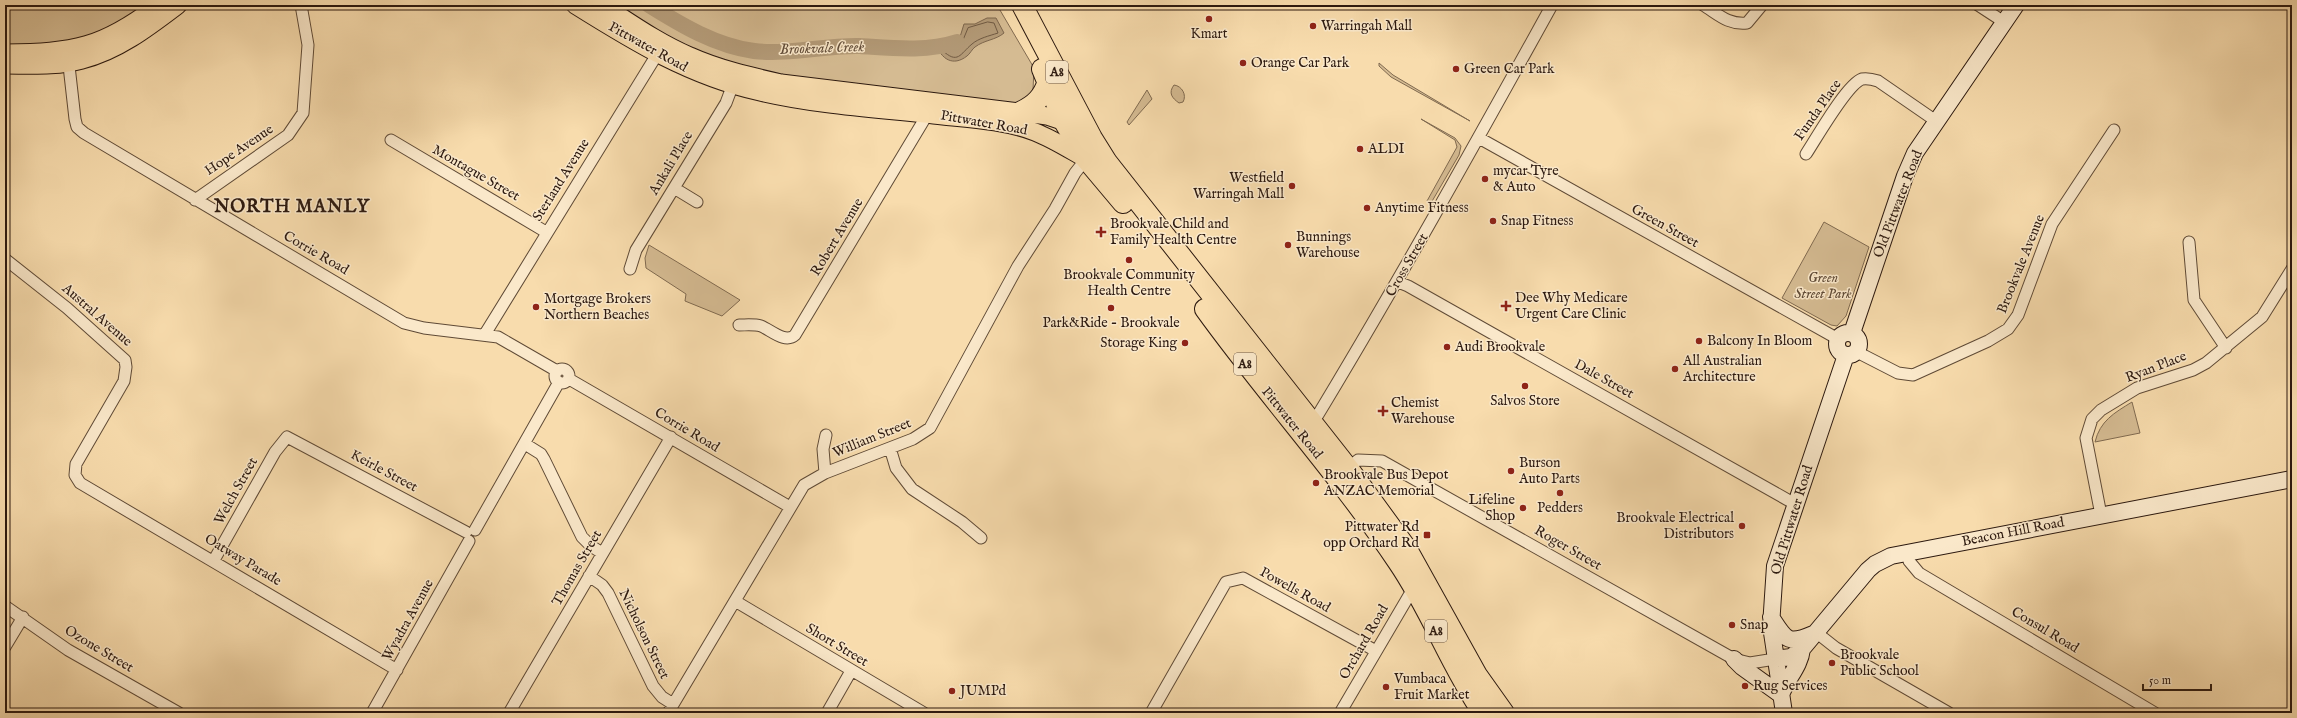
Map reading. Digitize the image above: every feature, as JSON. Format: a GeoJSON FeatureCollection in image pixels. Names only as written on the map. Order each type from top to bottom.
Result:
{"type":"FeatureCollection","features":[{"type":"Feature","properties":{"kind":"highway","name":"A8"},"geometry":{"type":"LineString","coordinates":[[1011,5],[1048,81],[1063,120],[1086,159]]}},
{"type":"Feature","properties":{"kind":"highway","name":"A8"},"geometry":{"type":"LineString","coordinates":[[1022,5],[1092,138]]}},
{"type":"Feature","properties":{"kind":"highway"},"geometry":{"type":"LineString","coordinates":[[1020,112],[1036,102],[1045,90],[1048,81]]}},
{"type":"Feature","properties":{"kind":"highway","name":"Pittwater Road"},"geometry":{"type":"LineString","coordinates":[[1092,138],[1107,162],[1308,430],[1348,493],[1414,587],[1459,675],[1483,713]]}},
{"type":"Feature","properties":{"kind":"highway","name":"Pittwater Road"},"geometry":{"type":"LineString","coordinates":[[1086,159],[1176,269],[1247,367],[1308,430],[1348,468],[1407,549],[1477,675],[1504,713]]}},
{"type":"Feature","properties":{"kind":"main road"},"geometry":{"type":"LineString","coordinates":[[5,65],[67,57],[104,40],[129,26],[158,5]]}},
{"type":"Feature","properties":{"kind":"main road"},"geometry":{"type":"LineString","coordinates":[[5,53],[67,57],[82,60],[120,44],[155,22],[178,5]]}},
{"type":"Feature","properties":{"kind":"main road","name":"Pittwater Road"},"geometry":{"type":"LineString","coordinates":[[575,5],[660,49],[689,56],[735,79],[778,96],[931,108],[1020,112],[1063,120],[1079,128],[1092,138]]}},
{"type":"Feature","properties":{"kind":"main road","name":"Pittwater Road"},"geometry":{"type":"LineString","coordinates":[[603,5],[660,49]]}},
{"type":"Feature","properties":{"kind":"main road","name":"Pittwater Road"},"geometry":{"type":"LineString","coordinates":[[931,108],[1015,126],[1056,142],[1086,159]]}},
{"type":"Feature","properties":{"kind":"street","name":"Hope Avenue"},"geometry":{"type":"LineString","coordinates":[[195,200],[288,135],[303,113],[308,45],[301,5]]}},
{"type":"Feature","properties":{"kind":"street","name":"Cross Street"},"geometry":{"type":"LineString","coordinates":[[1308,430],[1358,345],[1398,282],[1552,5]]}},
{"type":"Feature","properties":{"kind":"street"},"geometry":{"type":"LineString","coordinates":[[1702,5],[1728,22],[1739,24],[1746,23],[1762,5]]}},
{"type":"Feature","properties":{"kind":"street"},"geometry":{"type":"LineString","coordinates":[[1978,5],[2004,22]]}},
{"type":"Feature","properties":{"kind":"street","name":"Old Pittwater Road"},"geometry":{"type":"LineString","coordinates":[[1845,336],[1915,153],[2016,5]]}},
{"type":"Feature","properties":{"kind":"street","name":"Sterland Avenue"},"geometry":{"type":"LineString","coordinates":[[485,334],[546,232],[660,49]]}},
{"type":"Feature","properties":{"kind":"street","name":"Corrie Road"},"geometry":{"type":"LineString","coordinates":[[67,57],[77,127],[84,133],[404,323],[424,328],[485,334],[501,338],[561,378],[671,438],[790,507]]}},
{"type":"Feature","properties":{"kind":"street","name":"Funda Place"},"geometry":{"type":"LineString","coordinates":[[1806,154],[1848,91],[1861,80],[1870,78],[1878,81],[1936,121]]}},
{"type":"Feature","properties":{"kind":"street","name":"Ankali Place"},"geometry":{"type":"LineString","coordinates":[[630,269],[636,250],[726,103],[735,79]]}},
{"type":"Feature","properties":{"kind":"street","name":"Robert Avenue"},"geometry":{"type":"LineString","coordinates":[[738,325],[759,326],[785,338],[791,338],[795,335],[931,108]]}},
{"type":"Feature","properties":{"kind":"street","name":"Brookvale Avenue"},"geometry":{"type":"LineString","coordinates":[[1851,354],[1898,373],[1913,375],[1988,341],[2008,329],[2018,315],[2052,224],[2114,130]]}},
{"type":"Feature","properties":{"kind":"street","name":"Green Street"},"geometry":{"type":"LineString","coordinates":[[1478,138],[1845,336]]}},
{"type":"Feature","properties":{"kind":"street","name":"Montague Street"},"geometry":{"type":"LineString","coordinates":[[391,140],[546,232]]}},
{"type":"Feature","properties":{"kind":"street","name":"William Street"},"geometry":{"type":"LineString","coordinates":[[671,709],[804,485],[825,473],[925,433],[935,422],[1018,266],[1063,195],[1075,173],[1086,159]]}},
{"type":"Feature","properties":{"kind":"street"},"geometry":{"type":"LineString","coordinates":[[674,188],[697,202]]}},
{"type":"Feature","properties":{"kind":"street"},"geometry":{"type":"LineString","coordinates":[[2189,242],[2190,278],[2194,300],[2226,348]]}},
{"type":"Feature","properties":{"kind":"street","name":"Austral Avenue"},"geometry":{"type":"LineString","coordinates":[[5,259],[67,308],[125,360],[126,367],[124,381],[76,464],[75,474]]}},
{"type":"Feature","properties":{"kind":"street","name":"Ryan Place"},"geometry":{"type":"LineString","coordinates":[[2101,515],[2086,438],[2092,419],[2101,410],[2137,388],[2193,370],[2226,348],[2262,317],[2292,269]]}},
{"type":"Feature","properties":{"kind":"street","name":"Dale Street"},"geometry":{"type":"LineString","coordinates":[[1398,282],[1408,286],[1796,504]]}},
{"type":"Feature","properties":{"kind":"street"},"geometry":{"type":"LineString","coordinates":[[1845,336],[1838,349],[1851,354]]}},
{"type":"Feature","properties":{"kind":"street","name":"Old Pittwater Road"},"geometry":{"type":"LineString","coordinates":[[1784,713],[1770,616],[1775,566],[1851,354]]}},
{"type":"Feature","properties":{"kind":"street","name":"Wyadra Avenue"},"geometry":{"type":"LineString","coordinates":[[372,713],[397,670],[470,534],[525,444],[561,378]]}},
{"type":"Feature","properties":{"kind":"street"},"geometry":{"type":"LineString","coordinates":[[825,473],[823,449],[826,435]]}},
{"type":"Feature","properties":{"kind":"street","name":"Keirle Street"},"geometry":{"type":"LineString","coordinates":[[287,438],[470,534]]}},
{"type":"Feature","properties":{"kind":"street","name":"Welch Street"},"geometry":{"type":"LineString","coordinates":[[214,560],[275,452],[287,438]]}},
{"type":"Feature","properties":{"kind":"street","name":"Thomas Street"},"geometry":{"type":"LineString","coordinates":[[509,713],[671,438]]}},
{"type":"Feature","properties":{"kind":"street"},"geometry":{"type":"LineString","coordinates":[[525,444],[541,454],[582,537],[591,546],[602,553]]}},
{"type":"Feature","properties":{"kind":"street"},"geometry":{"type":"LineString","coordinates":[[890,448],[896,468],[912,489],[962,522],[981,538]]}},
{"type":"Feature","properties":{"kind":"street","name":"Roger Street"},"geometry":{"type":"LineString","coordinates":[[1348,468],[1358,460],[1378,460],[1389,464],[1734,659],[1750,663],[1775,659]]}},
{"type":"Feature","properties":{"kind":"street","name":"Oatway Parade"},"geometry":{"type":"LineString","coordinates":[[75,474],[80,483],[214,560],[397,670]]}},
{"type":"Feature","properties":{"kind":"street","name":"Beacon Hill Road"},"geometry":{"type":"LineString","coordinates":[[1775,659],[1791,657],[1802,649],[1875,564],[1891,556],[2292,479]]}},
{"type":"Feature","properties":{"kind":"street","name":"Consul Road"},"geometry":{"type":"LineString","coordinates":[[1907,552],[1909,561],[1919,573],[2155,713]]}},
{"type":"Feature","properties":{"kind":"street","name":"Nicholson Street"},"geometry":{"type":"LineString","coordinates":[[589,576],[602,585],[608,593],[653,686],[671,709]]}},
{"type":"Feature","properties":{"kind":"street","name":"Powells Road"},"geometry":{"type":"LineString","coordinates":[[1151,713],[1226,582],[1243,578],[1376,651]]}},
{"type":"Feature","properties":{"kind":"street","name":"Orchard Road"},"geometry":{"type":"LineString","coordinates":[[1340,713],[1414,587]]}},
{"type":"Feature","properties":{"kind":"street","name":"Short Street"},"geometry":{"type":"LineString","coordinates":[[735,601],[924,713]]}},
{"type":"Feature","properties":{"kind":"street","name":"Ozone Street"},"geometry":{"type":"LineString","coordinates":[[5,606],[23,617],[68,650],[180,713]]}},
{"type":"Feature","properties":{"kind":"street"},"geometry":{"type":"LineString","coordinates":[[1770,616],[1781,633],[1792,641],[1816,633],[1836,648],[1949,713]]}},
{"type":"Feature","properties":{"kind":"street"},"geometry":{"type":"LineString","coordinates":[[5,647],[23,617]]}},
{"type":"Feature","properties":{"kind":"street"},"geometry":{"type":"LineString","coordinates":[[1734,659],[1781,695],[1789,677],[1801,660],[1802,649]]}},
{"type":"Feature","properties":{"kind":"street"},"geometry":{"type":"LineString","coordinates":[[827,713],[851,671]]}},
{"type":"Feature","properties":{"kind":"green space"},"geometry":{"type":"Polygon","coordinates":[[[5,5],[151,5],[98,35],[71,42],[5,46],[5,5]]]}},
{"type":"Feature","properties":{"kind":"green space"},"geometry":{"type":"Polygon","coordinates":[[[612,5],[997,5],[1034,68],[1033,90],[1025,100],[1014,103],[780,78],[713,60],[669,41],[612,5]]]}},
{"type":"Feature","properties":{"kind":"green space"},"geometry":{"type":"Polygon","coordinates":[[[1379,63],[1393,75],[1470,121],[1391,77],[1379,66],[1379,63]]]}},
{"type":"Feature","properties":{"kind":"green space"},"geometry":{"type":"Polygon","coordinates":[[[1174,85],[1183,91],[1183,102],[1179,103],[1174,99],[1171,90],[1174,85]]]}},
{"type":"Feature","properties":{"kind":"green space"},"geometry":{"type":"Polygon","coordinates":[[[1147,90],[1152,99],[1129,125],[1127,122],[1147,90]]]}},
{"type":"Feature","properties":{"kind":"green space"},"geometry":{"type":"Polygon","coordinates":[[[1421,119],[1455,138],[1461,146],[1459,155],[1431,203],[1427,201],[1457,147],[1455,140],[1421,119]]]}},
{"type":"Feature","properties":{"kind":"green space","name":"Green Street Park"},"geometry":{"type":"Polygon","coordinates":[[[1824,222],[1869,247],[1846,316],[1837,326],[1831,325],[1782,298],[1824,222]]]}},
{"type":"Feature","properties":{"kind":"green space"},"geometry":{"type":"Polygon","coordinates":[[[649,245],[740,300],[722,316],[685,301],[686,294],[646,268],[645,258],[649,245]]]}},
{"type":"Feature","properties":{"kind":"green space"},"geometry":{"type":"Polygon","coordinates":[[[2132,402],[2140,433],[2095,442],[2100,428],[2104,423],[2132,402]]]}},
{"type":"Feature","properties":{"kind":"water"},"geometry":{"type":"Polygon","coordinates":[[[987,18],[996,18],[1004,33],[982,43],[974,48],[967,56],[957,61],[948,60],[941,54],[936,44],[960,37],[964,24],[975,24],[987,18]]]}},
{"type":"Feature","properties":{"kind":"waterway","name":"Brookvale Creek"},"geometry":{"type":"LineString","coordinates":[[649,5],[699,34],[726,45],[754,51],[780,52],[847,46],[921,48],[957,42]]}},
{"type":"Feature","properties":{"kind":"place","name":"Kmart"},"geometry":{"type":"Point","coordinates":[1209,19]}},
{"type":"Feature","properties":{"kind":"place","name":"Warringah Mall"},"geometry":{"type":"Point","coordinates":[1313,26]}},
{"type":"Feature","properties":{"kind":"place","name":"Orange Car Park"},"geometry":{"type":"Point","coordinates":[1243,63]}},
{"type":"Feature","properties":{"kind":"place","name":"Green Car Park"},"geometry":{"type":"Point","coordinates":[1456,69]}},
{"type":"Feature","properties":{"kind":"place","name":"ALDI"},"geometry":{"type":"Point","coordinates":[1360,149]}},
{"type":"Feature","properties":{"kind":"place","name":"mycar Tyre & Auto"},"geometry":{"type":"Point","coordinates":[1485,179]}},
{"type":"Feature","properties":{"kind":"place","name":"Westfield Warringah Mall"},"geometry":{"type":"Point","coordinates":[1292,186]}},
{"type":"Feature","properties":{"kind":"place","name":"Anytime Fitness"},"geometry":{"type":"Point","coordinates":[1367,208]}},
{"type":"Feature","properties":{"kind":"place","name":"Snap Fitness"},"geometry":{"type":"Point","coordinates":[1493,221]}},
{"type":"Feature","properties":{"kind":"place","name":"Brookvale Child and Family Health Centre"},"geometry":{"type":"Point","coordinates":[1101,232]}},
{"type":"Feature","properties":{"kind":"place","name":"Bunnings Warehouse"},"geometry":{"type":"Point","coordinates":[1288,245]}},
{"type":"Feature","properties":{"kind":"place","name":"Brookvale Community Health Centre"},"geometry":{"type":"Point","coordinates":[1129,260]}},
{"type":"Feature","properties":{"kind":"place","name":"Dee Why Medicare Urgent Care Clinic"},"geometry":{"type":"Point","coordinates":[1506,306]}},
{"type":"Feature","properties":{"kind":"place","name":"Mortgage Brokers Northern Beaches"},"geometry":{"type":"Point","coordinates":[536,307]}},
{"type":"Feature","properties":{"kind":"place","name":"Park&Ride - Brookvale"},"geometry":{"type":"Point","coordinates":[1111,308]}},
{"type":"Feature","properties":{"kind":"place","name":"Balcony In Bloom"},"geometry":{"type":"Point","coordinates":[1699,341]}},
{"type":"Feature","properties":{"kind":"place","name":"Storage King"},"geometry":{"type":"Point","coordinates":[1185,343]}},
{"type":"Feature","properties":{"kind":"place","name":"Audi Brookvale"},"geometry":{"type":"Point","coordinates":[1447,347]}},
{"type":"Feature","properties":{"kind":"place","name":"All Australian Architecture"},"geometry":{"type":"Point","coordinates":[1675,369]}},
{"type":"Feature","properties":{"kind":"place","name":"Salvos Store"},"geometry":{"type":"Point","coordinates":[1525,386]}},
{"type":"Feature","properties":{"kind":"place","name":"Chemist Warehouse"},"geometry":{"type":"Point","coordinates":[1383,411]}},
{"type":"Feature","properties":{"kind":"place","name":"Burson Auto Parts"},"geometry":{"type":"Point","coordinates":[1511,471]}},
{"type":"Feature","properties":{"kind":"place","name":"Brookvale Bus Depot ANZAC Memorial"},"geometry":{"type":"Point","coordinates":[1316,483]}},
{"type":"Feature","properties":{"kind":"place","name":"Pedders"},"geometry":{"type":"Point","coordinates":[1560,493]}},
{"type":"Feature","properties":{"kind":"place","name":"Lifeline Shop"},"geometry":{"type":"Point","coordinates":[1523,508]}},
{"type":"Feature","properties":{"kind":"place","name":"Brookvale Electrical Distributors"},"geometry":{"type":"Point","coordinates":[1742,526]}},
{"type":"Feature","properties":{"kind":"place","name":"Pittwater Rd opp Orchard Rd"},"geometry":{"type":"Point","coordinates":[1427,535]}},
{"type":"Feature","properties":{"kind":"place","name":"Snap"},"geometry":{"type":"Point","coordinates":[1732,625]}},
{"type":"Feature","properties":{"kind":"place","name":"Brookvale Public School"},"geometry":{"type":"Point","coordinates":[1832,663]}},
{"type":"Feature","properties":{"kind":"place","name":"Rug Services"},"geometry":{"type":"Point","coordinates":[1745,686]}},
{"type":"Feature","properties":{"kind":"place","name":"Vumbaca Fruit Market"},"geometry":{"type":"Point","coordinates":[1386,687]}},
{"type":"Feature","properties":{"kind":"place","name":"JUMPd"},"geometry":{"type":"Point","coordinates":[952,691]}},
{"type":"Feature","properties":{"kind":"district","name":"NORTH MANLY"},"geometry":{"type":"Point","coordinates":[292,207]}}]}
